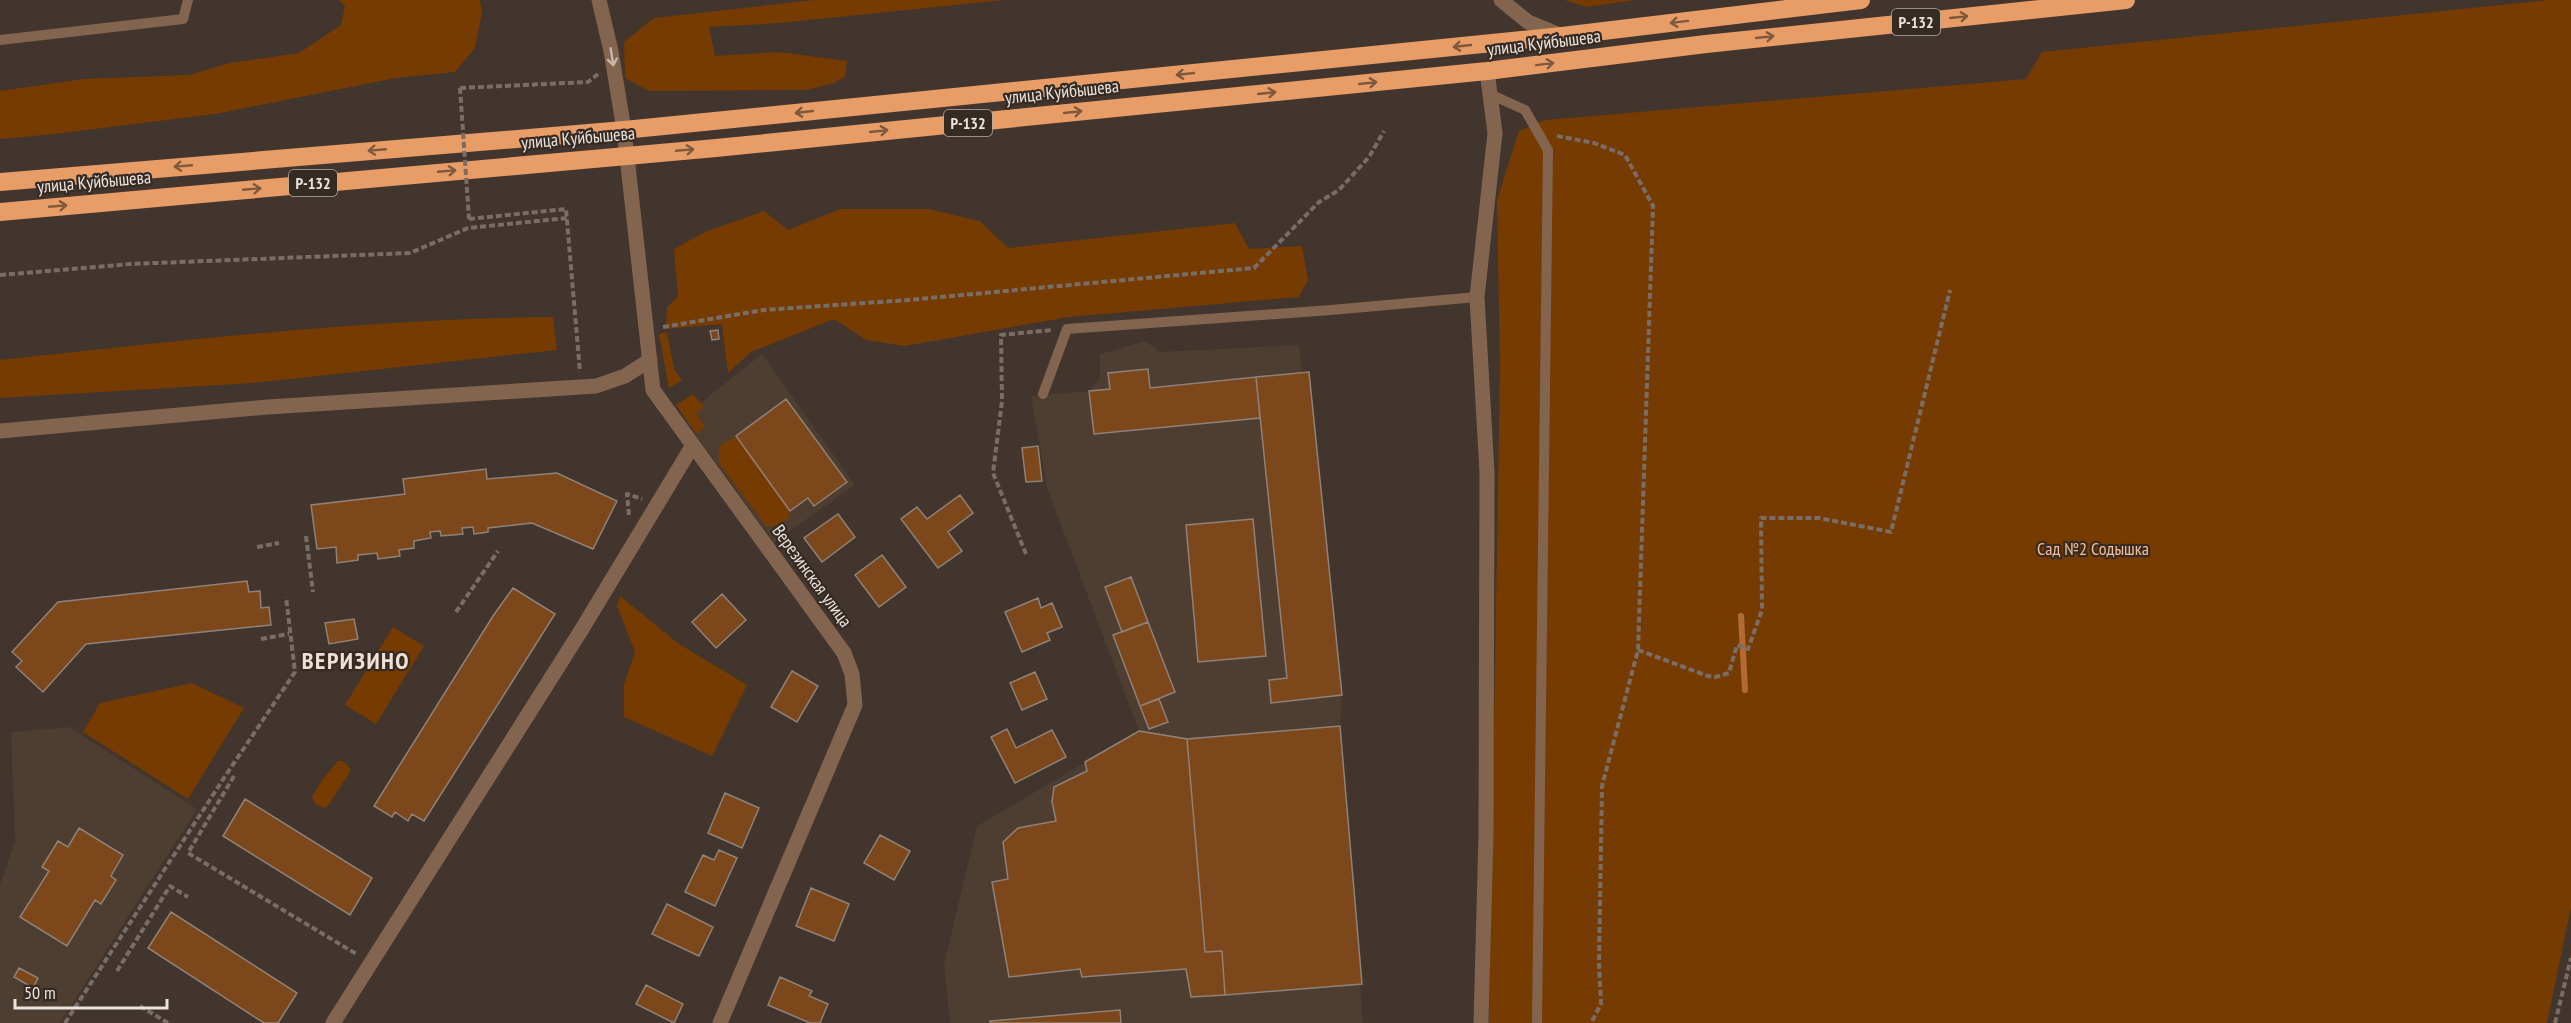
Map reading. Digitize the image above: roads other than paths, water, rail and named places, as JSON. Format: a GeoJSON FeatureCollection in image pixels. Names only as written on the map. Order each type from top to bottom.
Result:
{"type":"FeatureCollection","features":[{"type":"Feature","properties":{"kind":"highway","name":"улица Куйбышева"},"geometry":{"type":"LineString","coordinates":[[0,182],[624,130],[1562,36],[1862,0]]}},
{"type":"Feature","properties":{"kind":"highway","name":"улица Куйбышева"},"geometry":{"type":"LineString","coordinates":[[0,212],[627,155],[1487,71],[1706,44],[2126,0]]}},
{"type":"Feature","properties":{"kind":"street","name":"Верезинская улица"},"geometry":{"type":"LineString","coordinates":[[599,0],[611,51],[624,130],[653,390],[844,653],[852,674],[855,705],[720,1023]]}},
{"type":"Feature","properties":{"kind":"street"},"geometry":{"type":"LineString","coordinates":[[1501,0],[1528,22],[1562,36]]}},
{"type":"Feature","properties":{"kind":"street"},"geometry":{"type":"LineString","coordinates":[[1481,1023],[1486,834],[1487,473],[1477,297],[1496,133],[1487,71]]}},
{"type":"Feature","properties":{"kind":"street"},"geometry":{"type":"LineString","coordinates":[[0,430],[268,407],[596,386],[625,376],[650,360]]}},
{"type":"Feature","properties":{"kind":"street"},"geometry":{"type":"LineString","coordinates":[[333,1023],[582,629],[693,445]]}},
{"type":"Feature","properties":{"kind":"lane"},"geometry":{"type":"LineString","coordinates":[[0,40],[183,19],[189,0]]}},
{"type":"Feature","properties":{"kind":"lane"},"geometry":{"type":"LineString","coordinates":[[1492,95],[1525,110],[1548,150],[1537,1023]]}},
{"type":"Feature","properties":{"kind":"lane"},"geometry":{"type":"LineString","coordinates":[[1043,394],[1067,329],[1477,297]]}},
{"type":"Feature","properties":{"kind":"waterway"},"geometry":{"type":"LineString","coordinates":[[1741,616],[1745,690]]}},
{"type":"Feature","properties":{"kind":"district","name":"ВЕРИЗИНО"},"geometry":{"type":"Point","coordinates":[356,661]}},
{"type":"Feature","properties":{"kind":"park label","name":"Сад №2 Содышка"},"geometry":{"type":"Point","coordinates":[2093,549]}}]}
